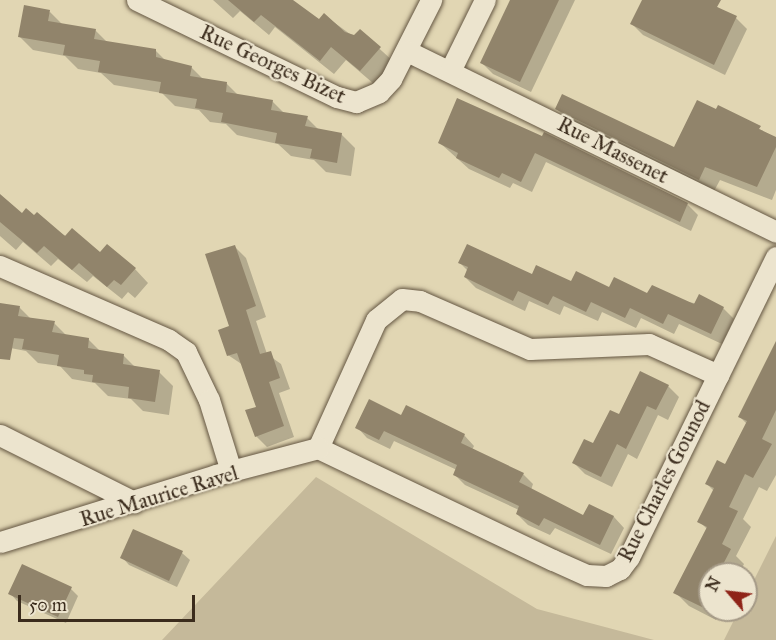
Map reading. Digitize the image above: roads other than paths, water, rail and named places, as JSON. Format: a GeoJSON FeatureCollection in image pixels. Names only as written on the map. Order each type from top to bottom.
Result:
{"type":"FeatureCollection","features":[{"type":"Feature","properties":{"kind":"street","name":"Rue Georges Bizet"},"geometry":{"type":"LineString","coordinates":[[137,0],[337,97],[356,102],[379,92],[407,51],[431,0]]}},
{"type":"Feature","properties":{"kind":"street"},"geometry":{"type":"LineString","coordinates":[[450,71],[485,0]]}},
{"type":"Feature","properties":{"kind":"street","name":"Rue Massenet"},"geometry":{"type":"LineString","coordinates":[[407,51],[776,232]]}},
{"type":"Feature","properties":{"kind":"street","name":"Rue Charles Gounod"},"geometry":{"type":"LineString","coordinates":[[318,448],[587,575],[606,576],[620,569],[629,557],[776,257]]}},
{"type":"Feature","properties":{"kind":"street"},"geometry":{"type":"LineString","coordinates":[[0,266],[169,340],[186,352],[209,400],[231,471]]}},
{"type":"Feature","properties":{"kind":"street"},"geometry":{"type":"LineString","coordinates":[[318,448],[376,320],[402,299],[420,301],[530,350],[649,344],[718,375]]}},
{"type":"Feature","properties":{"kind":"street"},"geometry":{"type":"LineString","coordinates":[[0,435],[134,502]]}},
{"type":"Feature","properties":{"kind":"street","name":"Rue Maurice Ravel"},"geometry":{"type":"LineString","coordinates":[[0,542],[231,471],[318,448]]}}]}
